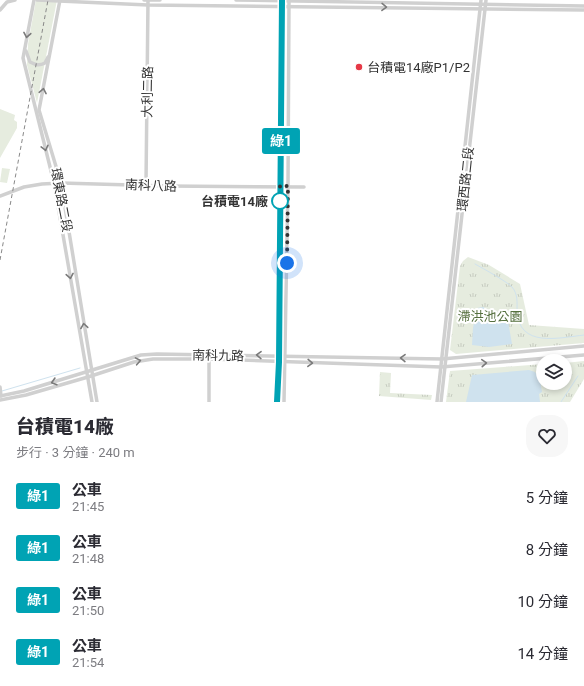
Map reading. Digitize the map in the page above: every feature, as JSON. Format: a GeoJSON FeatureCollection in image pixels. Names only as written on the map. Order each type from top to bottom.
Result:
{"type":"FeatureCollection","features":[{"type":"Feature","properties":{"kind":"street"},"geometry":{"type":"LineString","coordinates":[[0,10],[7,2],[15,0]]}},
{"type":"Feature","properties":{"kind":"street"},"geometry":{"type":"LineString","coordinates":[[35,0],[480,4],[485,2],[584,6]]}},
{"type":"Feature","properties":{"kind":"street","name":"環東路二段"},"geometry":{"type":"LineString","coordinates":[[35,0],[23,58],[54,183],[86,369],[90,376],[97,402]]}},
{"type":"Feature","properties":{"kind":"street"},"geometry":{"type":"LineString","coordinates":[[144,0],[148,2],[160,0]]}},
{"type":"Feature","properties":{"kind":"street"},"geometry":{"type":"LineString","coordinates":[[236,0],[282,2]]}},
{"type":"Feature","properties":{"kind":"street","name":"環東路二段"},"geometry":{"type":"LineString","coordinates":[[60,1],[39,110],[61,183],[91,367],[90,376],[92,402]]}},
{"type":"Feature","properties":{"kind":"street","name":"大利二路"},"geometry":{"type":"LineString","coordinates":[[146,184],[148,2]]}},
{"type":"Feature","properties":{"kind":"street"},"geometry":{"type":"LineString","coordinates":[[277,402],[279,362],[282,2]]}},
{"type":"Feature","properties":{"kind":"street"},"geometry":{"type":"LineString","coordinates":[[284,402],[288,186],[289,2]]}},
{"type":"Feature","properties":{"kind":"street","name":"環西路二段"},"geometry":{"type":"LineString","coordinates":[[444,359],[485,2]]}},
{"type":"Feature","properties":{"kind":"street"},"geometry":{"type":"LineString","coordinates":[[480,4],[485,8],[584,10]]}},
{"type":"Feature","properties":{"kind":"street","name":"環西路二段"},"geometry":{"type":"LineString","coordinates":[[444,359],[480,4]]}},
{"type":"Feature","properties":{"kind":"street"},"geometry":{"type":"LineString","coordinates":[[25,48],[30,62],[36,65],[46,63],[51,52]]}},
{"type":"Feature","properties":{"kind":"street","name":"南科八路"},"geometry":{"type":"LineString","coordinates":[[0,196],[24,187],[54,183],[146,184],[166,186],[304,187]]}},
{"type":"Feature","properties":{"kind":"street","name":"南科九路"},"geometry":{"type":"LineString","coordinates":[[1,395],[26,395],[134,362],[148,360],[278,356],[444,359],[584,346]]}},
{"type":"Feature","properties":{"kind":"street","name":"南科九路"},"geometry":{"type":"LineString","coordinates":[[1,395],[24,390],[91,367],[141,355],[157,354],[279,362],[445,366]]}},
{"type":"Feature","properties":{"kind":"street"},"geometry":{"type":"LineString","coordinates":[[445,366],[584,355]]}},
{"type":"Feature","properties":{"kind":"street"},"geometry":{"type":"LineString","coordinates":[[209,357],[209,402]]}},
{"type":"Feature","properties":{"kind":"street"},"geometry":{"type":"LineString","coordinates":[[442,402],[445,366],[444,359]]}},
{"type":"Feature","properties":{"kind":"street"},"geometry":{"type":"LineString","coordinates":[[437,402],[441,366],[444,359]]}},
{"type":"Feature","properties":{"kind":"street"},"geometry":{"type":"LineString","coordinates":[[0,387],[1,395]]}},
{"type":"Feature","properties":{"kind":"green space"},"geometry":{"type":"Polygon","coordinates":[[[36,0],[57,0],[37,103],[27,65],[28,44],[36,0]]]}},
{"type":"Feature","properties":{"kind":"green space"},"geometry":{"type":"Polygon","coordinates":[[[0,109],[15,115],[14,120],[17,122],[17,128],[0,158],[0,109]]]}},
{"type":"Feature","properties":{"kind":"green space"},"geometry":{"type":"Polygon","coordinates":[[[2,168],[10,169],[7,183],[0,182],[2,168]]]}},
{"type":"Feature","properties":{"kind":"green space","name":"滯洪池公園"},"geometry":{"type":"Polygon","coordinates":[[[468,257],[489,265],[520,284],[529,325],[584,329],[584,343],[456,354],[450,350],[460,266],[468,257]]]}},
{"type":"Feature","properties":{"kind":"green space"},"geometry":{"type":"Polygon","coordinates":[[[584,361],[584,379],[570,402],[446,402],[450,371],[536,365],[536,390],[572,390],[572,362],[584,361]]]}},
{"type":"Feature","properties":{"kind":"green space"},"geometry":{"type":"Polygon","coordinates":[[[380,372],[391,373],[390,393],[432,395],[431,400],[379,396],[380,372]]]}},
{"type":"Feature","properties":{"kind":"water"},"geometry":{"type":"Polygon","coordinates":[[[483,307],[489,310],[492,315],[508,321],[512,344],[489,347],[472,345],[473,328],[477,308],[483,307]]]}},
{"type":"Feature","properties":{"kind":"water"},"geometry":{"type":"Polygon","coordinates":[[[529,370],[535,372],[536,390],[542,390],[542,392],[539,394],[540,402],[466,402],[472,375],[529,370]]]}},
{"type":"Feature","properties":{"kind":"waterway"},"geometry":{"type":"LineString","coordinates":[[475,264],[500,278],[512,287],[516,295],[519,323],[525,331],[532,336],[542,338],[563,338],[584,335]]}},
{"type":"Feature","properties":{"kind":"waterway"},"geometry":{"type":"LineString","coordinates":[[2,391],[80,368]]}},
{"type":"Feature","properties":{"kind":"waterway"},"geometry":{"type":"LineString","coordinates":[[561,402],[578,376]]}},
{"type":"Feature","properties":{"kind":"railway"},"geometry":{"type":"LineString","coordinates":[[0,260],[48,0]]}},
{"type":"Feature","properties":{"kind":"bus line","name":"綠1"},"geometry":{"type":"LineString","coordinates":[[277,402],[279,362],[282,0]]}},
{"type":"Feature","properties":{"kind":"place","name":"台積電14廠P1/P2"},"geometry":{"type":"Point","coordinates":[359,67]}},
{"type":"Feature","properties":{"kind":"place","name":"台積電14廠"},"geometry":{"type":"Point","coordinates":[280,201]}},
{"type":"Feature","properties":{"kind":"route"},"geometry":{"type":"LineString","coordinates":[[280,201],[280,186],[288,186],[287,263]]}}]}
